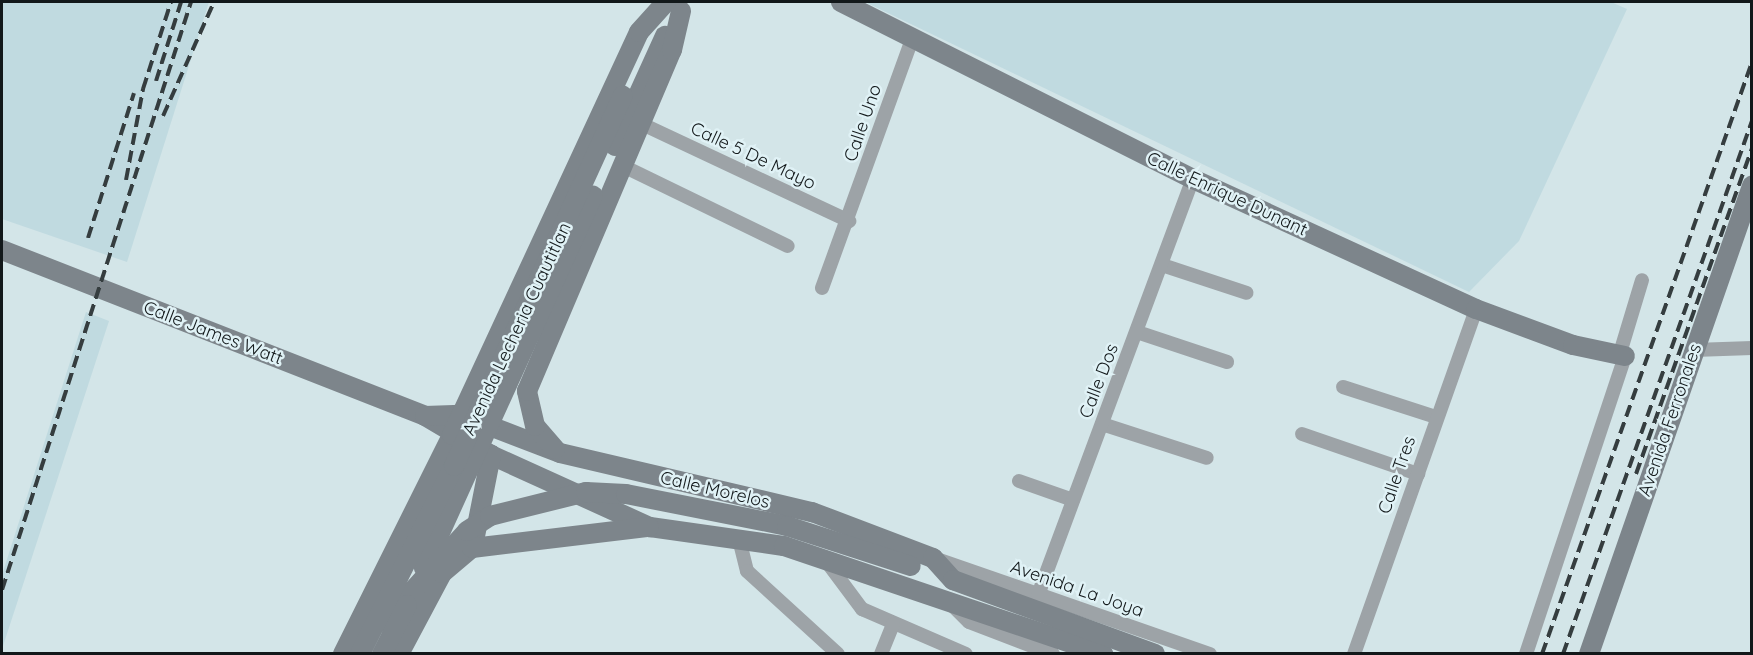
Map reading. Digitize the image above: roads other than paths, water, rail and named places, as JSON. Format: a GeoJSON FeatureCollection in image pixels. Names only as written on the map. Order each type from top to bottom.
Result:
{"type":"FeatureCollection","features":[{"type":"Feature","properties":{"kind":"main road","name":"Calle Enrique Dunant"},"geometry":{"type":"LineString","coordinates":[[841,2],[1193,179],[1476,309],[1573,345],[1623,355]]}},
{"type":"Feature","properties":{"kind":"main road","name":"Avenida Lecheria Cuautitlan"},"geometry":{"type":"LineString","coordinates":[[382,654],[678,5]]}},
{"type":"Feature","properties":{"kind":"main road","name":"Avenida Lecheria Cuautitlan"},"geometry":{"type":"LineString","coordinates":[[363,648],[454,466],[623,96],[678,5]]}},
{"type":"Feature","properties":{"kind":"main road"},"geometry":{"type":"LineString","coordinates":[[560,453],[535,426],[527,391],[672,50],[678,5]]}},
{"type":"Feature","properties":{"kind":"main road"},"geometry":{"type":"LineString","coordinates":[[343,654],[462,415],[639,32],[678,5]]}},
{"type":"Feature","properties":{"kind":"main road","name":"Avenida Ferronales"},"geometry":{"type":"LineString","coordinates":[[1588,654],[1752,186]]}},
{"type":"Feature","properties":{"kind":"main road","name":"Calle James Watt"},"geometry":{"type":"LineString","coordinates":[[2,250],[425,416],[452,435]]}},
{"type":"Feature","properties":{"kind":"main road"},"geometry":{"type":"LineString","coordinates":[[475,386],[502,402],[527,391]]}},
{"type":"Feature","properties":{"kind":"main road","name":"Calle James Watt"},"geometry":{"type":"LineString","coordinates":[[425,416],[462,415]]}},
{"type":"Feature","properties":{"kind":"main road","name":"Calle Morelos"},"geometry":{"type":"LineString","coordinates":[[462,415],[560,453],[812,512],[933,558],[953,590]]}},
{"type":"Feature","properties":{"kind":"main road"},"geometry":{"type":"LineString","coordinates":[[452,435],[650,527]]}},
{"type":"Feature","properties":{"kind":"main road"},"geometry":{"type":"LineString","coordinates":[[472,548],[491,455]]}},
{"type":"Feature","properties":{"kind":"main road"},"geometry":{"type":"LineString","coordinates":[[431,478],[451,478],[465,486],[478,523]]}},
{"type":"Feature","properties":{"kind":"main road"},"geometry":{"type":"LineString","coordinates":[[363,648],[466,531],[515,506],[586,492],[626,494],[787,526],[911,566],[953,590],[1103,654]]}},
{"type":"Feature","properties":{"kind":"main road"},"geometry":{"type":"LineString","coordinates":[[399,654],[442,573],[472,548],[650,527],[739,539],[823,556],[953,590],[1155,654]]}},
{"type":"Feature","properties":{"kind":"street","name":"Calle Uno"},"geometry":{"type":"LineString","coordinates":[[822,288],[849,221],[913,37]]}},
{"type":"Feature","properties":{"kind":"street","name":"Calle 5 De Mayo"},"geometry":{"type":"LineString","coordinates":[[642,124],[849,221]]}},
{"type":"Feature","properties":{"kind":"street"},"geometry":{"type":"LineString","coordinates":[[623,166],[788,246]]}},
{"type":"Feature","properties":{"kind":"street","name":"Calle Dos"},"geometry":{"type":"LineString","coordinates":[[1038,595],[1193,179]]}},
{"type":"Feature","properties":{"kind":"street"},"geometry":{"type":"LineString","coordinates":[[1162,265],[1247,293]]}},
{"type":"Feature","properties":{"kind":"street"},"geometry":{"type":"LineString","coordinates":[[1526,654],[1623,355],[1642,280]]}},
{"type":"Feature","properties":{"kind":"street","name":"Calle Tres"},"geometry":{"type":"LineString","coordinates":[[1354,654],[1476,309]]}},
{"type":"Feature","properties":{"kind":"street"},"geometry":{"type":"LineString","coordinates":[[1137,332],[1227,362]]}},
{"type":"Feature","properties":{"kind":"street"},"geometry":{"type":"LineString","coordinates":[[1694,350],[1752,348]]}},
{"type":"Feature","properties":{"kind":"street"},"geometry":{"type":"LineString","coordinates":[[1343,387],[1436,417]]}},
{"type":"Feature","properties":{"kind":"street"},"geometry":{"type":"LineString","coordinates":[[1102,424],[1207,458]]}},
{"type":"Feature","properties":{"kind":"street"},"geometry":{"type":"LineString","coordinates":[[1302,434],[1418,474]]}},
{"type":"Feature","properties":{"kind":"street"},"geometry":{"type":"LineString","coordinates":[[1019,481],[1073,500]]}},
{"type":"Feature","properties":{"kind":"street"},"geometry":{"type":"LineString","coordinates":[[739,539],[747,571],[838,654]]}},
{"type":"Feature","properties":{"kind":"street"},"geometry":{"type":"LineString","coordinates":[[823,556],[853,600],[893,624],[966,654]]}},
{"type":"Feature","properties":{"kind":"street","name":"Avenida La Joya"},"geometry":{"type":"LineString","coordinates":[[933,558],[1210,654]]}},
{"type":"Feature","properties":{"kind":"street"},"geometry":{"type":"LineString","coordinates":[[953,590],[969,622],[1053,654]]}},
{"type":"Feature","properties":{"kind":"street"},"geometry":{"type":"LineString","coordinates":[[880,654],[893,624]]}},
{"type":"Feature","properties":{"kind":"railway"},"geometry":{"type":"LineString","coordinates":[[126,180],[143,89],[171,2]]}},
{"type":"Feature","properties":{"kind":"railway"},"geometry":{"type":"LineString","coordinates":[[156,81],[181,2]]}},
{"type":"Feature","properties":{"kind":"railway"},"geometry":{"type":"LineString","coordinates":[[2,590],[191,2]]}},
{"type":"Feature","properties":{"kind":"railway"},"geometry":{"type":"LineString","coordinates":[[163,116],[214,2]]}},
{"type":"Feature","properties":{"kind":"railway"},"geometry":{"type":"LineString","coordinates":[[1542,654],[1752,62]]}},
{"type":"Feature","properties":{"kind":"railway"},"geometry":{"type":"LineString","coordinates":[[88,238],[134,93]]}},
{"type":"Feature","properties":{"kind":"railway"},"geometry":{"type":"LineString","coordinates":[[1563,654],[1752,121]]}},
{"type":"Feature","properties":{"kind":"railway"},"geometry":{"type":"LineString","coordinates":[[1636,474],[1752,149]]}}]}
